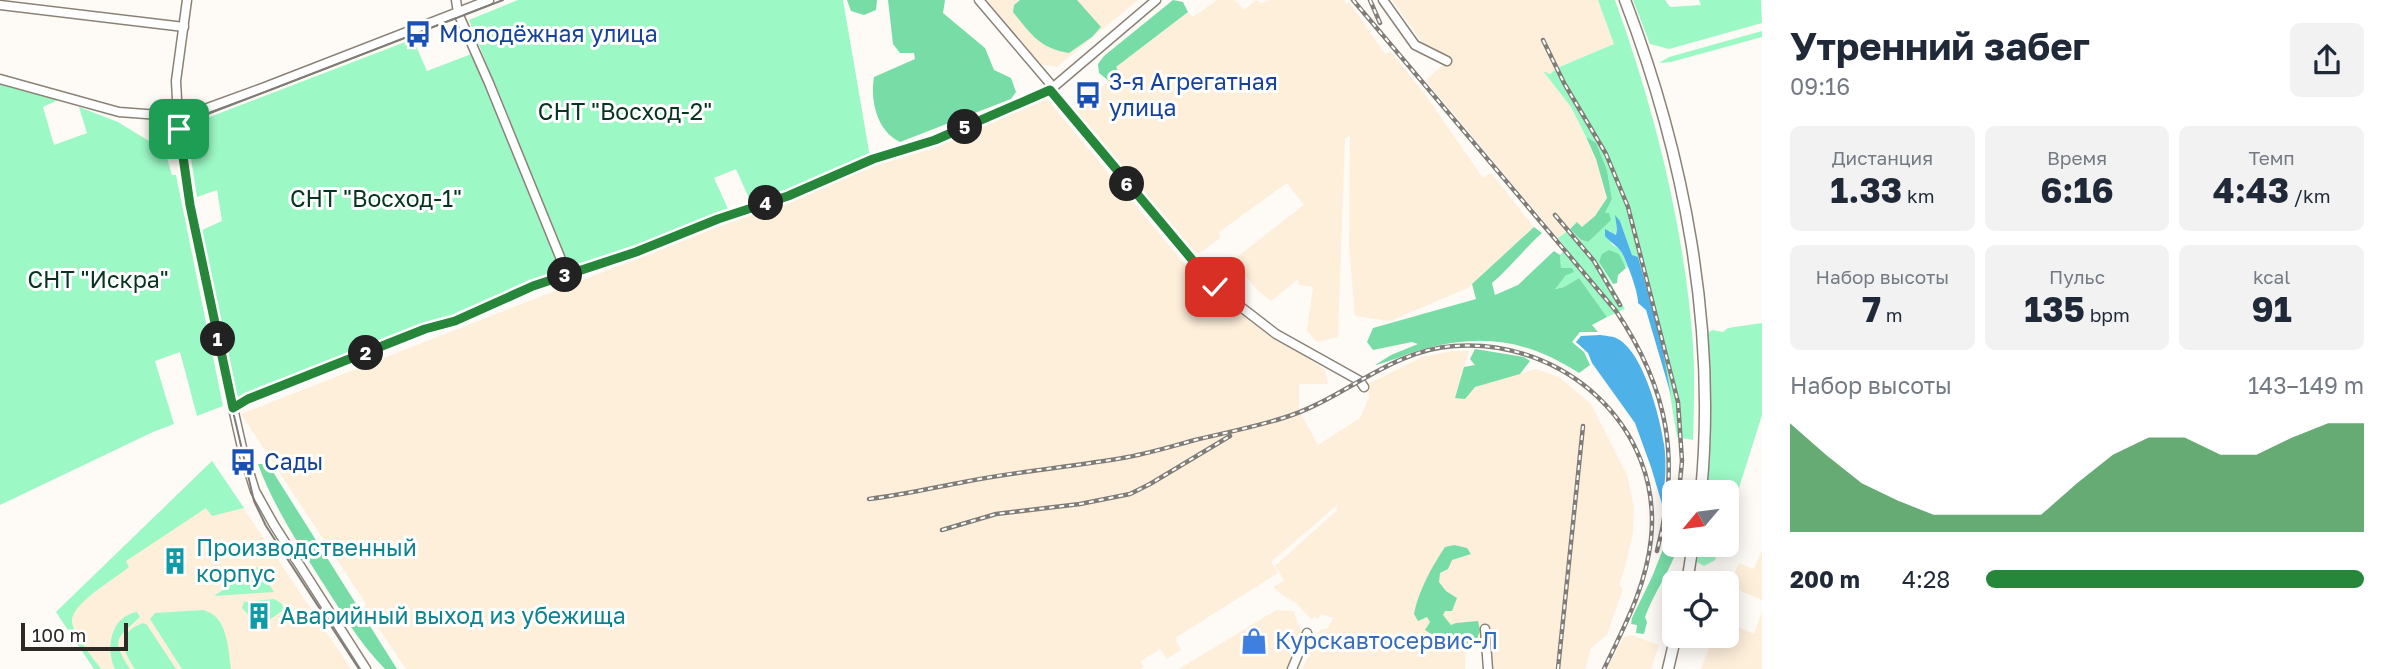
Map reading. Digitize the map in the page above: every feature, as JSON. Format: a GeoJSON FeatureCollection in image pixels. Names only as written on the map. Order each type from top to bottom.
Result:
{"type":"FeatureCollection","features":[{"type":"Feature","properties":{"kind":"main road"},"geometry":{"type":"LineString","coordinates":[[1625,0],[1646,59],[1680,182],[1694,264],[1704,340],[1702,480]]}},
{"type":"Feature","properties":{"kind":"main road"},"geometry":{"type":"LineString","coordinates":[[1668,669],[1673,648]]}},
{"type":"Feature","properties":{"kind":"street"},"geometry":{"type":"LineString","coordinates":[[187,0],[175,96],[179,129],[189,198],[243,452],[256,491],[274,525],[366,669]]}},
{"type":"Feature","properties":{"kind":"street"},"geometry":{"type":"LineString","coordinates":[[456,0],[458,13],[567,274]]}},
{"type":"Feature","properties":{"kind":"street"},"geometry":{"type":"LineString","coordinates":[[0,79],[119,112],[178,117],[254,91],[489,0]]}},
{"type":"Feature","properties":{"kind":"street"},"geometry":{"type":"LineString","coordinates":[[979,0],[1215,287],[1276,334],[1360,381],[1364,387]]}},
{"type":"Feature","properties":{"kind":"street"},"geometry":{"type":"LineString","coordinates":[[233,408],[261,394],[425,329],[455,321],[520,291],[788,196],[873,159],[935,140],[1052,89],[1156,0]]}},
{"type":"Feature","properties":{"kind":"street"},"geometry":{"type":"LineString","coordinates":[[1383,0],[1415,45],[1447,61]]}},
{"type":"Feature","properties":{"kind":"street"},"geometry":{"type":"LineString","coordinates":[[0,5],[184,27]]}},
{"type":"Feature","properties":{"kind":"street"},"geometry":{"type":"LineString","coordinates":[[1485,629],[1488,669]]}},
{"type":"Feature","properties":{"kind":"street"},"geometry":{"type":"LineString","coordinates":[[1293,669],[1307,633]]}},
{"type":"Feature","properties":{"kind":"shaded area"},"geometry":{"type":"Polygon","coordinates":[[[987,0],[1138,0],[1057,67],[1041,64],[987,0]]]}},
{"type":"Feature","properties":{"kind":"shaded area"},"geometry":{"type":"Polygon","coordinates":[[[1217,0],[1235,0],[1244,10],[1256,0],[1262,3],[1270,0],[1349,2],[1385,54],[1391,52],[1424,93],[1483,178],[1491,173],[1534,227],[1468,288],[1390,321],[1355,316],[1349,245],[1350,135],[1345,139],[1338,337],[1317,342],[1307,331],[1313,287],[1299,285],[1298,279],[1271,301],[1258,291],[1233,260],[1304,205],[1287,183],[1219,232],[1220,238],[1200,253],[1190,253],[1073,110],[1119,73],[1116,67],[1188,12],[1193,17],[1217,0]]]}},
{"type":"Feature","properties":{"kind":"shaded area"},"geometry":{"type":"Polygon","coordinates":[[[1392,0],[1598,0],[1614,44],[1557,68],[1550,74],[1544,72],[1571,107],[1596,159],[1607,199],[1595,216],[1582,227],[1577,222],[1558,238],[1427,82],[1427,79],[1452,57],[1425,46],[1392,0]]]}},
{"type":"Feature","properties":{"kind":"shaded area"},"geometry":{"type":"Polygon","coordinates":[[[1046,98],[1202,285],[1325,370],[1328,384],[1299,384],[1299,410],[1318,445],[1360,418],[1369,397],[1368,384],[1422,357],[1453,351],[1469,351],[1455,397],[1474,387],[1536,369],[1559,377],[1591,404],[1627,475],[1634,507],[1633,533],[1619,584],[1623,589],[1607,635],[1591,648],[1585,669],[1494,669],[1492,647],[1475,645],[1466,647],[1465,669],[1302,669],[1320,630],[1328,628],[1333,618],[1321,614],[1318,619],[1311,619],[1296,603],[1282,595],[1274,587],[1284,580],[1275,566],[1337,510],[1336,506],[1271,562],[1278,573],[1175,638],[1181,650],[1167,659],[1160,649],[1141,661],[1144,667],[1141,669],[406,669],[241,414],[1046,98]]]}},
{"type":"Feature","properties":{"kind":"shaded area"},"geometry":{"type":"Polygon","coordinates":[[[212,461],[351,669],[94,669],[56,612],[212,461]]]}},
{"type":"Feature","properties":{"kind":"shaded area"},"geometry":{"type":"Polygon","coordinates":[[[1762,550],[1762,600],[1739,590],[1739,571],[1736,571],[1739,563],[1754,569],[1762,550]]]}},
{"type":"Feature","properties":{"kind":"shaded area"},"geometry":{"type":"Polygon","coordinates":[[[1276,610],[1293,611],[1302,634],[1286,669],[1179,669],[1276,610]]]}},
{"type":"Feature","properties":{"kind":"shaded area"},"geometry":{"type":"Polygon","coordinates":[[[1762,612],[1762,669],[1701,669],[1709,648],[1739,648],[1739,627],[1754,634],[1762,612]]]}},
{"type":"Feature","properties":{"kind":"shaded area"},"geometry":{"type":"Polygon","coordinates":[[[1631,635],[1659,645],[1651,669],[1607,669],[1624,637],[1631,635]]]}},
{"type":"Feature","properties":{"kind":"green space","name":"СНТ \"Восход-2\""},"geometry":{"type":"Polygon","coordinates":[[[518,0],[843,0],[870,157],[751,203],[736,169],[714,178],[729,211],[570,272],[469,20],[518,0]]]}},
{"type":"Feature","properties":{"kind":"green space"},"geometry":{"type":"Polygon","coordinates":[[[847,0],[877,0],[876,10],[864,15],[851,11],[847,0]]]}},
{"type":"Feature","properties":{"kind":"green space"},"geometry":{"type":"Polygon","coordinates":[[[888,0],[945,0],[943,13],[985,48],[994,70],[1011,78],[1016,92],[1011,99],[900,142],[892,137],[881,123],[874,105],[874,77],[915,59],[914,53],[900,53],[893,44],[888,0]]]}},
{"type":"Feature","properties":{"kind":"green space"},"geometry":{"type":"Polygon","coordinates":[[[1020,0],[1077,0],[1101,27],[1069,53],[1050,48],[1036,39],[1013,12],[1014,5],[1020,0]]]}},
{"type":"Feature","properties":{"kind":"green space"},"geometry":{"type":"Polygon","coordinates":[[[1173,0],[1183,2],[1188,12],[1116,67],[1119,72],[1109,81],[1099,73],[1098,64],[1104,56],[1173,0]]]}},
{"type":"Feature","properties":{"kind":"green space"},"geometry":{"type":"Polygon","coordinates":[[[1598,0],[1615,0],[1643,84],[1666,169],[1689,300],[1694,368],[1693,440],[1677,437],[1661,340],[1638,257],[1632,255],[1620,221],[1616,217],[1615,236],[1609,230],[1611,244],[1621,250],[1629,269],[1622,263],[1619,254],[1599,262],[1625,309],[1607,317],[1579,278],[1564,287],[1553,289],[1566,275],[1561,269],[1560,255],[1566,248],[1558,238],[1570,229],[1580,240],[1588,242],[1610,220],[1605,213],[1612,199],[1607,170],[1596,144],[1586,137],[1571,107],[1543,71],[1550,74],[1557,68],[1614,44],[1598,0]]]}},
{"type":"Feature","properties":{"kind":"green space"},"geometry":{"type":"Polygon","coordinates":[[[1633,0],[1665,0],[1670,7],[1701,5],[1699,0],[1761,0],[1762,23],[1669,49],[1650,44],[1633,0]]]}},
{"type":"Feature","properties":{"kind":"green space"},"geometry":{"type":"Polygon","coordinates":[[[1762,31],[1762,37],[1659,63],[1669,57],[1762,31]]]}},
{"type":"Feature","properties":{"kind":"green space","name":"СНТ \"Восход-1\""},"geometry":{"type":"Polygon","coordinates":[[[413,39],[427,71],[474,53],[564,274],[421,327],[235,402],[219,336],[202,230],[222,221],[217,190],[197,197],[186,126],[413,39]]]}},
{"type":"Feature","properties":{"kind":"green space","name":"СНТ \"Искра\""},"geometry":{"type":"Polygon","coordinates":[[[0,83],[60,99],[43,107],[54,145],[87,133],[79,107],[118,122],[165,151],[172,175],[176,175],[223,406],[197,416],[180,352],[155,361],[174,424],[0,505],[0,83]]]}},
{"type":"Feature","properties":{"kind":"green space"},"geometry":{"type":"Polygon","coordinates":[[[1586,137],[1596,143],[1607,170],[1612,199],[1605,213],[1609,213],[1611,220],[1588,242],[1581,240],[1570,229],[1577,222],[1582,227],[1595,216],[1607,198],[1596,159],[1586,137]]]}},
{"type":"Feature","properties":{"kind":"green space"},"geometry":{"type":"Polygon","coordinates":[[[1534,227],[1542,233],[1492,283],[1495,295],[1518,285],[1554,251],[1560,255],[1561,268],[1572,268],[1574,272],[1566,275],[1555,289],[1579,278],[1607,317],[1592,325],[1598,332],[1580,332],[1572,342],[1584,352],[1590,365],[1579,373],[1539,352],[1501,342],[1481,341],[1440,345],[1375,365],[1418,344],[1412,342],[1373,350],[1367,342],[1373,328],[1476,299],[1472,284],[1534,227]]]}},
{"type":"Feature","properties":{"kind":"green space"},"geometry":{"type":"Polygon","coordinates":[[[1609,250],[1619,254],[1626,268],[1618,275],[1617,283],[1613,284],[1599,262],[1602,254],[1609,250]]]}},
{"type":"Feature","properties":{"kind":"green space"},"geometry":{"type":"Polygon","coordinates":[[[1762,323],[1762,415],[1740,485],[1740,480],[1707,480],[1708,333],[1712,330],[1723,332],[1728,328],[1762,323]]]}},
{"type":"Feature","properties":{"kind":"green space"},"geometry":{"type":"Polygon","coordinates":[[[1475,349],[1524,357],[1530,361],[1520,374],[1475,387],[1465,399],[1455,398],[1464,367],[1475,365],[1470,359],[1475,349]]]}},
{"type":"Feature","properties":{"kind":"green space"},"geometry":{"type":"Polygon","coordinates":[[[212,461],[244,508],[212,516],[206,508],[126,561],[129,567],[85,600],[73,615],[72,622],[80,640],[101,669],[94,669],[56,612],[212,461]]]}},
{"type":"Feature","properties":{"kind":"green space"},"geometry":{"type":"Polygon","coordinates":[[[258,464],[268,464],[397,669],[385,669],[350,625],[286,522],[258,464]]]}},
{"type":"Feature","properties":{"kind":"green space"},"geometry":{"type":"Polygon","coordinates":[[[1454,545],[1467,548],[1471,554],[1452,560],[1448,569],[1440,573],[1439,582],[1457,598],[1452,611],[1445,611],[1443,615],[1451,625],[1478,621],[1480,630],[1475,645],[1456,644],[1436,637],[1425,630],[1430,622],[1427,617],[1418,621],[1414,614],[1422,588],[1435,562],[1445,547],[1454,545]]]}},
{"type":"Feature","properties":{"kind":"green space"},"geometry":{"type":"Polygon","coordinates":[[[1662,552],[1662,557],[1674,557],[1668,571],[1662,571],[1662,582],[1645,617],[1647,622],[1644,634],[1636,633],[1637,625],[1631,624],[1632,618],[1662,552]]]}},
{"type":"Feature","properties":{"kind":"green space"},"geometry":{"type":"Polygon","coordinates":[[[1698,557],[1716,557],[1704,566],[1697,562],[1698,557]]]}},
{"type":"Feature","properties":{"kind":"green space"},"geometry":{"type":"Polygon","coordinates":[[[257,567],[274,592],[214,596],[257,567]]]}},
{"type":"Feature","properties":{"kind":"green space"},"geometry":{"type":"Polygon","coordinates":[[[274,599],[285,609],[262,625],[258,625],[242,608],[244,602],[274,599]]]}},
{"type":"Feature","properties":{"kind":"green space"},"geometry":{"type":"Polygon","coordinates":[[[203,610],[211,613],[222,626],[231,669],[182,669],[150,619],[155,613],[203,610]]]}},
{"type":"Feature","properties":{"kind":"green space"},"geometry":{"type":"Polygon","coordinates":[[[137,612],[140,617],[121,635],[118,645],[130,669],[115,669],[111,643],[116,626],[128,615],[137,612]]]}},
{"type":"Feature","properties":{"kind":"green space"},"geometry":{"type":"Polygon","coordinates":[[[143,623],[176,669],[135,669],[125,649],[125,637],[134,627],[143,623]]]}},
{"type":"Feature","properties":{"kind":"water"},"geometry":{"type":"Polygon","coordinates":[[[1615,215],[1620,221],[1632,255],[1638,257],[1661,340],[1671,395],[1646,310],[1638,303],[1627,263],[1621,251],[1605,236],[1605,229],[1616,235],[1615,215]]]}},
{"type":"Feature","properties":{"kind":"water"},"geometry":{"type":"Polygon","coordinates":[[[1581,336],[1614,337],[1626,345],[1642,370],[1659,418],[1665,452],[1662,504],[1635,423],[1592,363],[1588,353],[1576,342],[1581,336]]]}},
{"type":"Feature","properties":{"kind":"tram line"},"geometry":{"type":"LineString","coordinates":[[359,669],[266,526],[254,501],[210,313],[181,162],[179,129],[192,120],[503,0]]}},
{"type":"Feature","properties":{"kind":"railway"},"geometry":{"type":"LineString","coordinates":[[1353,0],[1616,311],[1634,340],[1659,398],[1669,456],[1664,518],[1657,551]]}},
{"type":"Feature","properties":{"kind":"railway"},"geometry":{"type":"LineString","coordinates":[[1370,0],[1380,23]]}},
{"type":"Feature","properties":{"kind":"railway"},"geometry":{"type":"LineString","coordinates":[[1543,40],[1564,83],[1606,154],[1628,207],[1678,402],[1682,461],[1680,480]]}},
{"type":"Feature","properties":{"kind":"railway"},"geometry":{"type":"LineString","coordinates":[[1555,215],[1594,261],[1620,305]]}},
{"type":"Feature","properties":{"kind":"railway"},"geometry":{"type":"LineString","coordinates":[[869,499],[984,478],[1145,454],[1305,410],[1409,356],[1454,346],[1494,347],[1532,357],[1567,374],[1598,397],[1623,426],[1641,460],[1650,498],[1651,539],[1648,557],[1633,606],[1604,669]]}},
{"type":"Feature","properties":{"kind":"railway"},"geometry":{"type":"LineString","coordinates":[[1558,669],[1583,426]]}},
{"type":"Feature","properties":{"kind":"railway"},"geometry":{"type":"LineString","coordinates":[[942,530],[996,514],[1080,504],[1130,494],[1230,436]]}},
{"type":"Feature","properties":{"kind":"place","name":"Молодёжная улица"},"geometry":{"type":"Point","coordinates":[418,34]}},
{"type":"Feature","properties":{"kind":"place","name":"3-я Агрегатная улица"},"geometry":{"type":"Point","coordinates":[1088,95]}},
{"type":"Feature","properties":{"kind":"place","name":"Сады"},"geometry":{"type":"Point","coordinates":[243,462]}},
{"type":"Feature","properties":{"kind":"place","name":"Производственный корпус"},"geometry":{"type":"Point","coordinates":[175,561]}},
{"type":"Feature","properties":{"kind":"place","name":"Аварийный выход из убежища"},"geometry":{"type":"Point","coordinates":[259,616]}},
{"type":"Feature","properties":{"kind":"place","name":"Курскавтосервис-Л"},"geometry":{"type":"Point","coordinates":[1254,641]}},
{"type":"Feature","properties":{"kind":"route"},"geometry":{"type":"LineString","coordinates":[[179,129],[190,205],[233,408],[248,399],[425,329],[455,321],[533,286],[636,252],[718,219],[788,196],[873,159],[935,140],[1050,90],[1215,287]]}}]}
